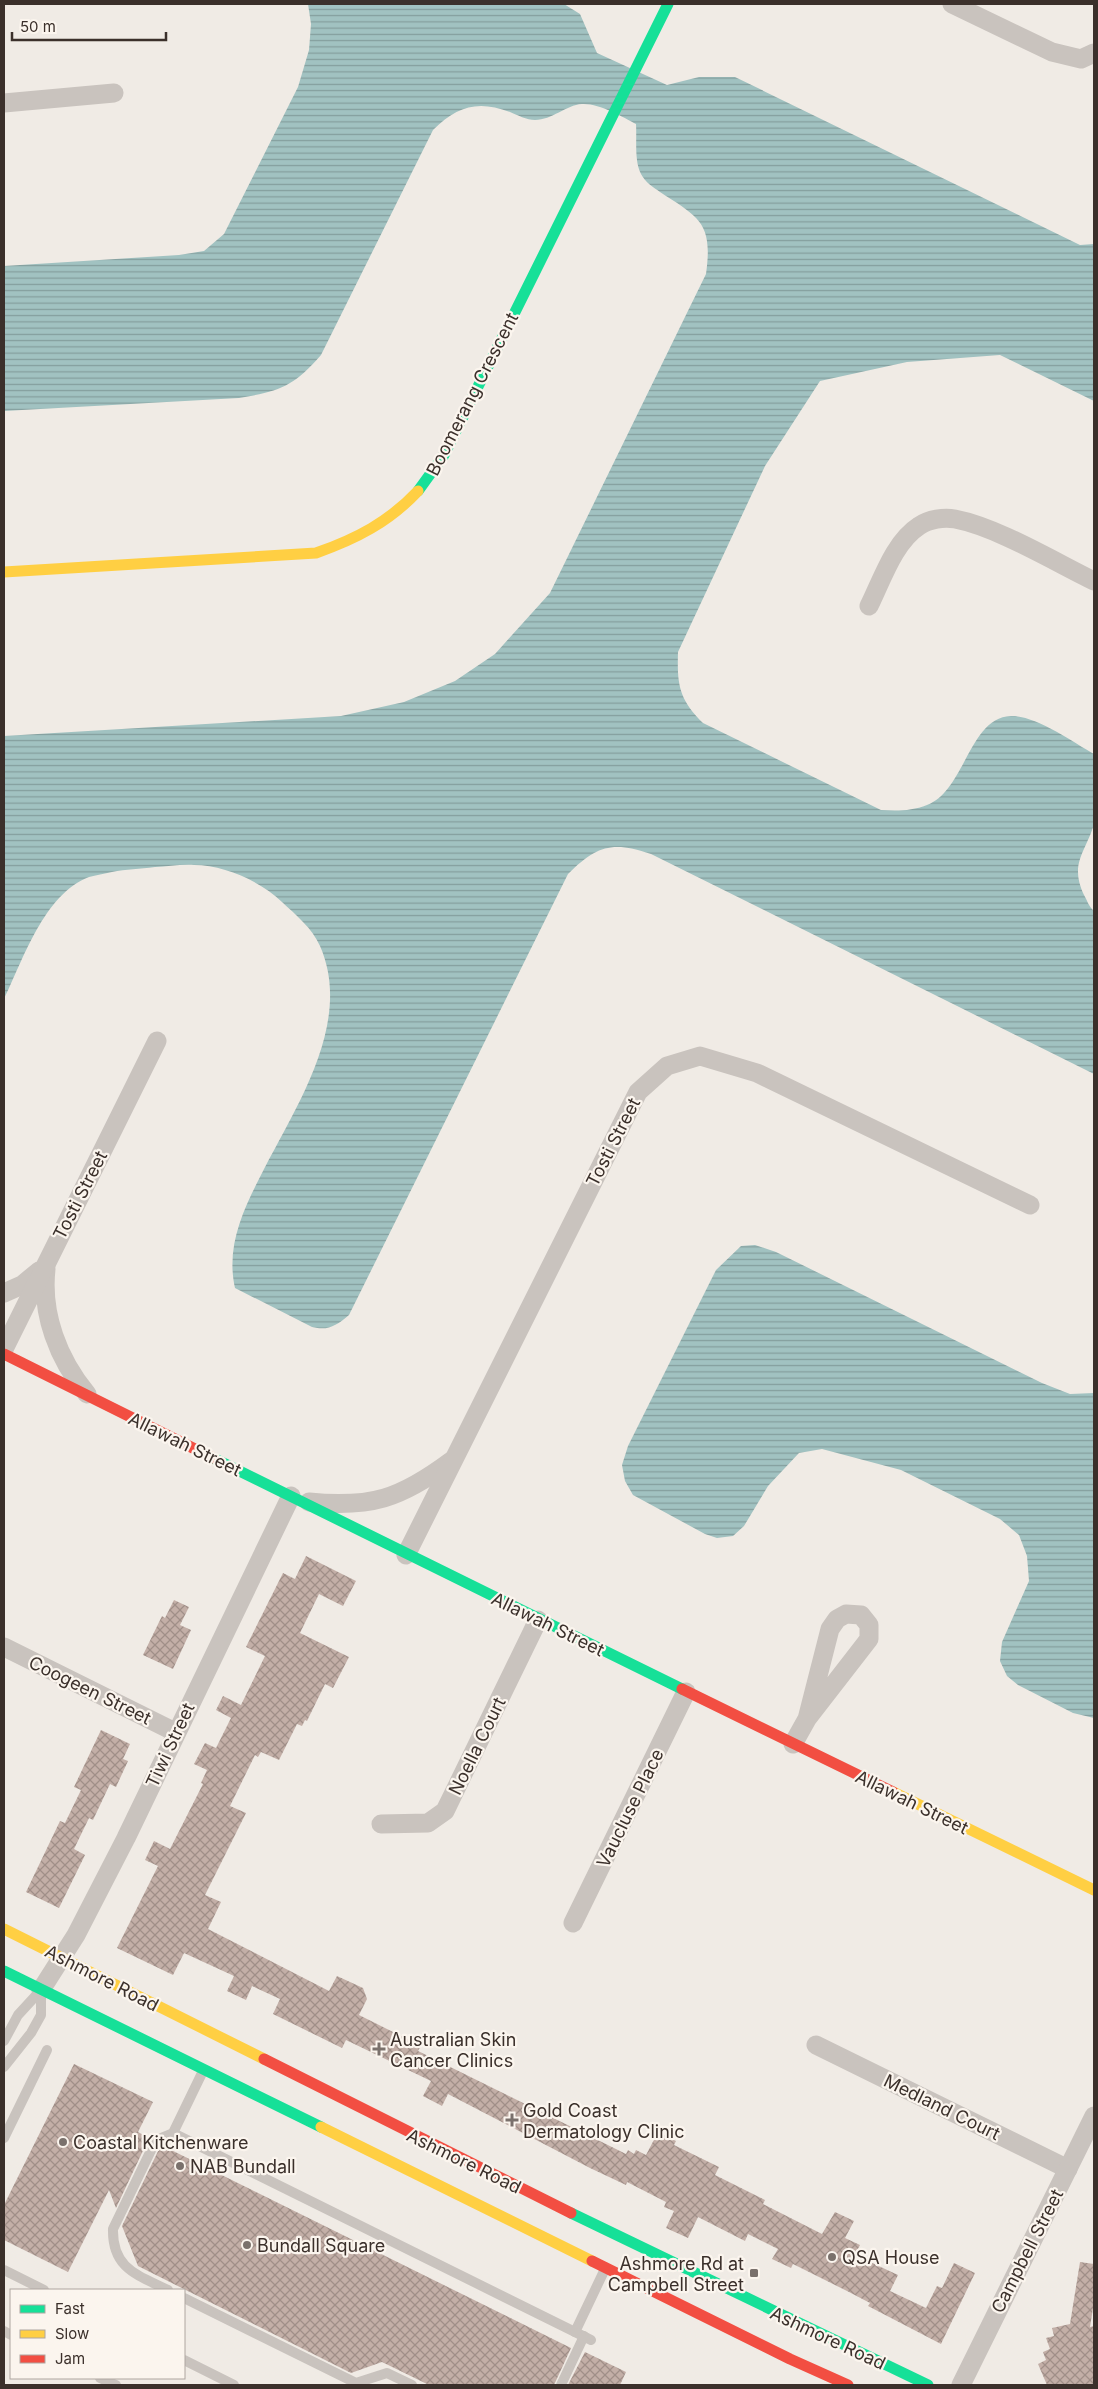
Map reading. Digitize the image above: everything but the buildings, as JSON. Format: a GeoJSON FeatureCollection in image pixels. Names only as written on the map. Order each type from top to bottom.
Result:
{"type":"FeatureCollection","features":[{"type":"Feature","properties":{"kind":"street","name":"Boomerang Crescent"},"geometry":{"type":"LineString","coordinates":[[4,572],[316,552],[342,545],[372,532],[399,511],[425,484],[444,455],[668,4]]}},
{"type":"Feature","properties":{"kind":"street"},"geometry":{"type":"LineString","coordinates":[[952,4],[1052,52],[1081,59],[1094,53]]}},
{"type":"Feature","properties":{"kind":"street"},"geometry":{"type":"LineString","coordinates":[[4,103],[114,93]]}},
{"type":"Feature","properties":{"kind":"street"},"geometry":{"type":"LineString","coordinates":[[869,606],[901,544],[918,526],[932,519],[954,519],[986,528],[1094,581]]}},
{"type":"Feature","properties":{"kind":"street","name":"Tosti Street"},"geometry":{"type":"LineString","coordinates":[[4,1350],[157,1041]]}},
{"type":"Feature","properties":{"kind":"street","name":"Tosti Street"},"geometry":{"type":"LineString","coordinates":[[406,1555],[638,1092],[667,1066],[700,1056],[757,1073],[1030,1205]]}},
{"type":"Feature","properties":{"kind":"street"},"geometry":{"type":"LineString","coordinates":[[4,1294],[34,1276],[47,1260]]}},
{"type":"Feature","properties":{"kind":"street"},"geometry":{"type":"LineString","coordinates":[[47,1260],[45,1294],[52,1330],[66,1362],[90,1396]]}},
{"type":"Feature","properties":{"kind":"street","name":"Allawah Street"},"geometry":{"type":"LineString","coordinates":[[4,1354],[538,1620],[1094,1890]]}},
{"type":"Feature","properties":{"kind":"street"},"geometry":{"type":"LineString","coordinates":[[296,1498],[348,1504],[386,1499],[415,1486],[453,1460]]}},
{"type":"Feature","properties":{"kind":"street","name":"Tiwi Street"},"geometry":{"type":"LineString","coordinates":[[41,1990],[76,1936],[126,1838],[176,1732],[296,1498]]}},
{"type":"Feature","properties":{"kind":"street"},"geometry":{"type":"LineString","coordinates":[[793,1744],[807,1719],[869,1639],[869,1625],[861,1615],[846,1614],[837,1619],[830,1629],[807,1719]]}},
{"type":"Feature","properties":{"kind":"street","name":"Noella Court"},"geometry":{"type":"LineString","coordinates":[[381,1824],[428,1823],[445,1811],[538,1620]]}},
{"type":"Feature","properties":{"kind":"street","name":"Coogeen Street"},"geometry":{"type":"LineString","coordinates":[[4,1647],[176,1732]]}},
{"type":"Feature","properties":{"kind":"street","name":"Vaucluse Place"},"geometry":{"type":"LineString","coordinates":[[573,1923],[686,1692]]}},
{"type":"Feature","properties":{"kind":"street"},"geometry":{"type":"LineString","coordinates":[[1054,1871],[1094,1878]]}},
{"type":"Feature","properties":{"kind":"street","name":"Ashmore Road"},"geometry":{"type":"LineString","coordinates":[[4,1929],[450,2155],[707,2281],[928,2385]]}},
{"type":"Feature","properties":{"kind":"street","name":"Ashmore Road"},"geometry":{"type":"LineString","coordinates":[[4,1971],[606,2268],[848,2385]]}},
{"type":"Feature","properties":{"kind":"street","name":"Medland Court"},"geometry":{"type":"LineString","coordinates":[[816,2045],[1068,2169]]}},
{"type":"Feature","properties":{"kind":"street","name":"Campbell Street"},"geometry":{"type":"LineString","coordinates":[[961,2385],[1094,2116]]}},
{"type":"Feature","properties":{"kind":"lane"},"geometry":{"type":"LineString","coordinates":[[4,2041],[18,2015],[41,1990]]}},
{"type":"Feature","properties":{"kind":"lane"},"geometry":{"type":"LineString","coordinates":[[4,2066],[32,2033],[41,2016],[41,1990]]}},
{"type":"Feature","properties":{"kind":"lane"},"geometry":{"type":"LineString","coordinates":[[4,2138],[47,2050]]}},
{"type":"Feature","properties":{"kind":"lane"},"geometry":{"type":"LineString","coordinates":[[166,2289],[132,2272],[119,2261],[113,2245],[113,2229],[156,2140],[173,2133],[204,2070]]}},
{"type":"Feature","properties":{"kind":"lane"},"geometry":{"type":"LineString","coordinates":[[173,2133],[583,2336]]}},
{"type":"Feature","properties":{"kind":"lane"},"geometry":{"type":"LineString","coordinates":[[561,2385],[583,2336],[606,2268]]}},
{"type":"Feature","properties":{"kind":"lane"},"geometry":{"type":"LineString","coordinates":[[4,2270],[42,2289]]}},
{"type":"Feature","properties":{"kind":"lane"},"geometry":{"type":"LineString","coordinates":[[185,2298],[356,2383],[387,2373],[412,2385]]}},
{"type":"Feature","properties":{"kind":"lane"},"geometry":{"type":"LineString","coordinates":[[185,2360],[234,2385]]}},
{"type":"Feature","properties":{"kind":"lane"},"geometry":{"type":"LineString","coordinates":[[102,2379],[116,2385]]}},
{"type":"Feature","properties":{"kind":"water"},"geometry":{"type":"Polygon","coordinates":[[[308,4],[564,4],[580,14],[597,53],[667,85],[699,77],[735,77],[1080,245],[1094,244],[1094,401],[1000,355],[907,362],[820,381],[765,466],[678,652],[678,674],[684,699],[703,723],[881,810],[916,808],[927,805],[940,797],[950,785],[976,741],[986,728],[997,720],[1011,716],[1021,717],[1042,724],[1094,754],[1095,818],[1091,834],[1080,858],[1078,874],[1084,895],[1094,911],[1094,1074],[651,854],[626,848],[606,848],[588,857],[568,874],[349,1315],[332,1327],[318,1328],[312,1327],[235,1288],[233,1273],[234,1245],[242,1217],[253,1190],[303,1095],[316,1065],[325,1035],[330,1005],[329,976],[317,939],[303,922],[263,887],[229,871],[217,868],[179,865],[123,870],[92,876],[73,886],[59,898],[47,913],[27,948],[4,999],[4,736],[341,716],[404,702],[455,681],[495,654],[550,593],[706,274],[708,257],[705,232],[694,216],[652,186],[643,177],[637,163],[636,124],[610,111],[589,104],[576,105],[547,118],[535,120],[498,108],[478,106],[451,115],[433,130],[321,355],[294,381],[276,390],[239,398],[4,411],[4,266],[179,255],[204,251],[224,234],[298,87],[309,50],[311,24],[308,4]]]}},
{"type":"Feature","properties":{"kind":"water"},"geometry":{"type":"Polygon","coordinates":[[[755,1245],[776,1252],[1042,1383],[1070,1394],[1094,1393],[1094,1718],[1073,1713],[1018,1685],[1007,1676],[1000,1661],[1002,1642],[1029,1581],[1027,1556],[1019,1535],[1000,1519],[901,1470],[822,1449],[799,1453],[768,1486],[744,1526],[733,1536],[717,1538],[705,1534],[633,1495],[625,1481],[622,1465],[628,1446],[716,1270],[741,1246],[755,1245]]]}},
{"type":"Feature","properties":{"kind":"traffic: fast"},"geometry":{"type":"LineString","coordinates":[[418,491],[444,455],[668,4]]}},
{"type":"Feature","properties":{"kind":"traffic: fast"},"geometry":{"type":"LineString","coordinates":[[213,1458],[682,1689]]}},
{"type":"Feature","properties":{"kind":"traffic: fast"},"geometry":{"type":"LineString","coordinates":[[4,1971],[321,2127]]}},
{"type":"Feature","properties":{"kind":"traffic: fast"},"geometry":{"type":"LineString","coordinates":[[571,2213],[928,2385]]}},
{"type":"Feature","properties":{"kind":"traffic: slow"},"geometry":{"type":"LineString","coordinates":[[4,572],[316,553],[345,542],[384,521],[418,491]]}},
{"type":"Feature","properties":{"kind":"traffic: slow"},"geometry":{"type":"LineString","coordinates":[[893,1792],[1094,1890]]}},
{"type":"Feature","properties":{"kind":"traffic: slow"},"geometry":{"type":"LineString","coordinates":[[4,1929],[264,2059]]}},
{"type":"Feature","properties":{"kind":"traffic: slow"},"geometry":{"type":"LineString","coordinates":[[321,2127],[592,2261]]}},
{"type":"Feature","properties":{"kind":"traffic: jam"},"geometry":{"type":"LineString","coordinates":[[4,1354],[213,1458]]}},
{"type":"Feature","properties":{"kind":"traffic: jam"},"geometry":{"type":"LineString","coordinates":[[682,1689],[893,1792]]}},
{"type":"Feature","properties":{"kind":"traffic: jam"},"geometry":{"type":"LineString","coordinates":[[264,2059],[571,2213]]}},
{"type":"Feature","properties":{"kind":"traffic: jam"},"geometry":{"type":"LineString","coordinates":[[592,2261],[790,2359],[848,2385]]}},
{"type":"Feature","properties":{"kind":"place","name":"Australian Skin Cancer Clinics"},"geometry":{"type":"Point","coordinates":[379,2049]}},
{"type":"Feature","properties":{"kind":"place","name":"Gold Coast Dermatology Clinic"},"geometry":{"type":"Point","coordinates":[512,2120]}},
{"type":"Feature","properties":{"kind":"place","name":"Coastal Kitchenware"},"geometry":{"type":"Point","coordinates":[63,2142]}},
{"type":"Feature","properties":{"kind":"place","name":"NAB Bundall"},"geometry":{"type":"Point","coordinates":[180,2166]}},
{"type":"Feature","properties":{"kind":"place","name":"Bundall Square"},"geometry":{"type":"Point","coordinates":[247,2245]}},
{"type":"Feature","properties":{"kind":"place","name":"QSA House"},"geometry":{"type":"Point","coordinates":[832,2257]}},
{"type":"Feature","properties":{"kind":"place","name":"Ashmore Rd at Campbell Street"},"geometry":{"type":"Point","coordinates":[754,2273]}}]}
